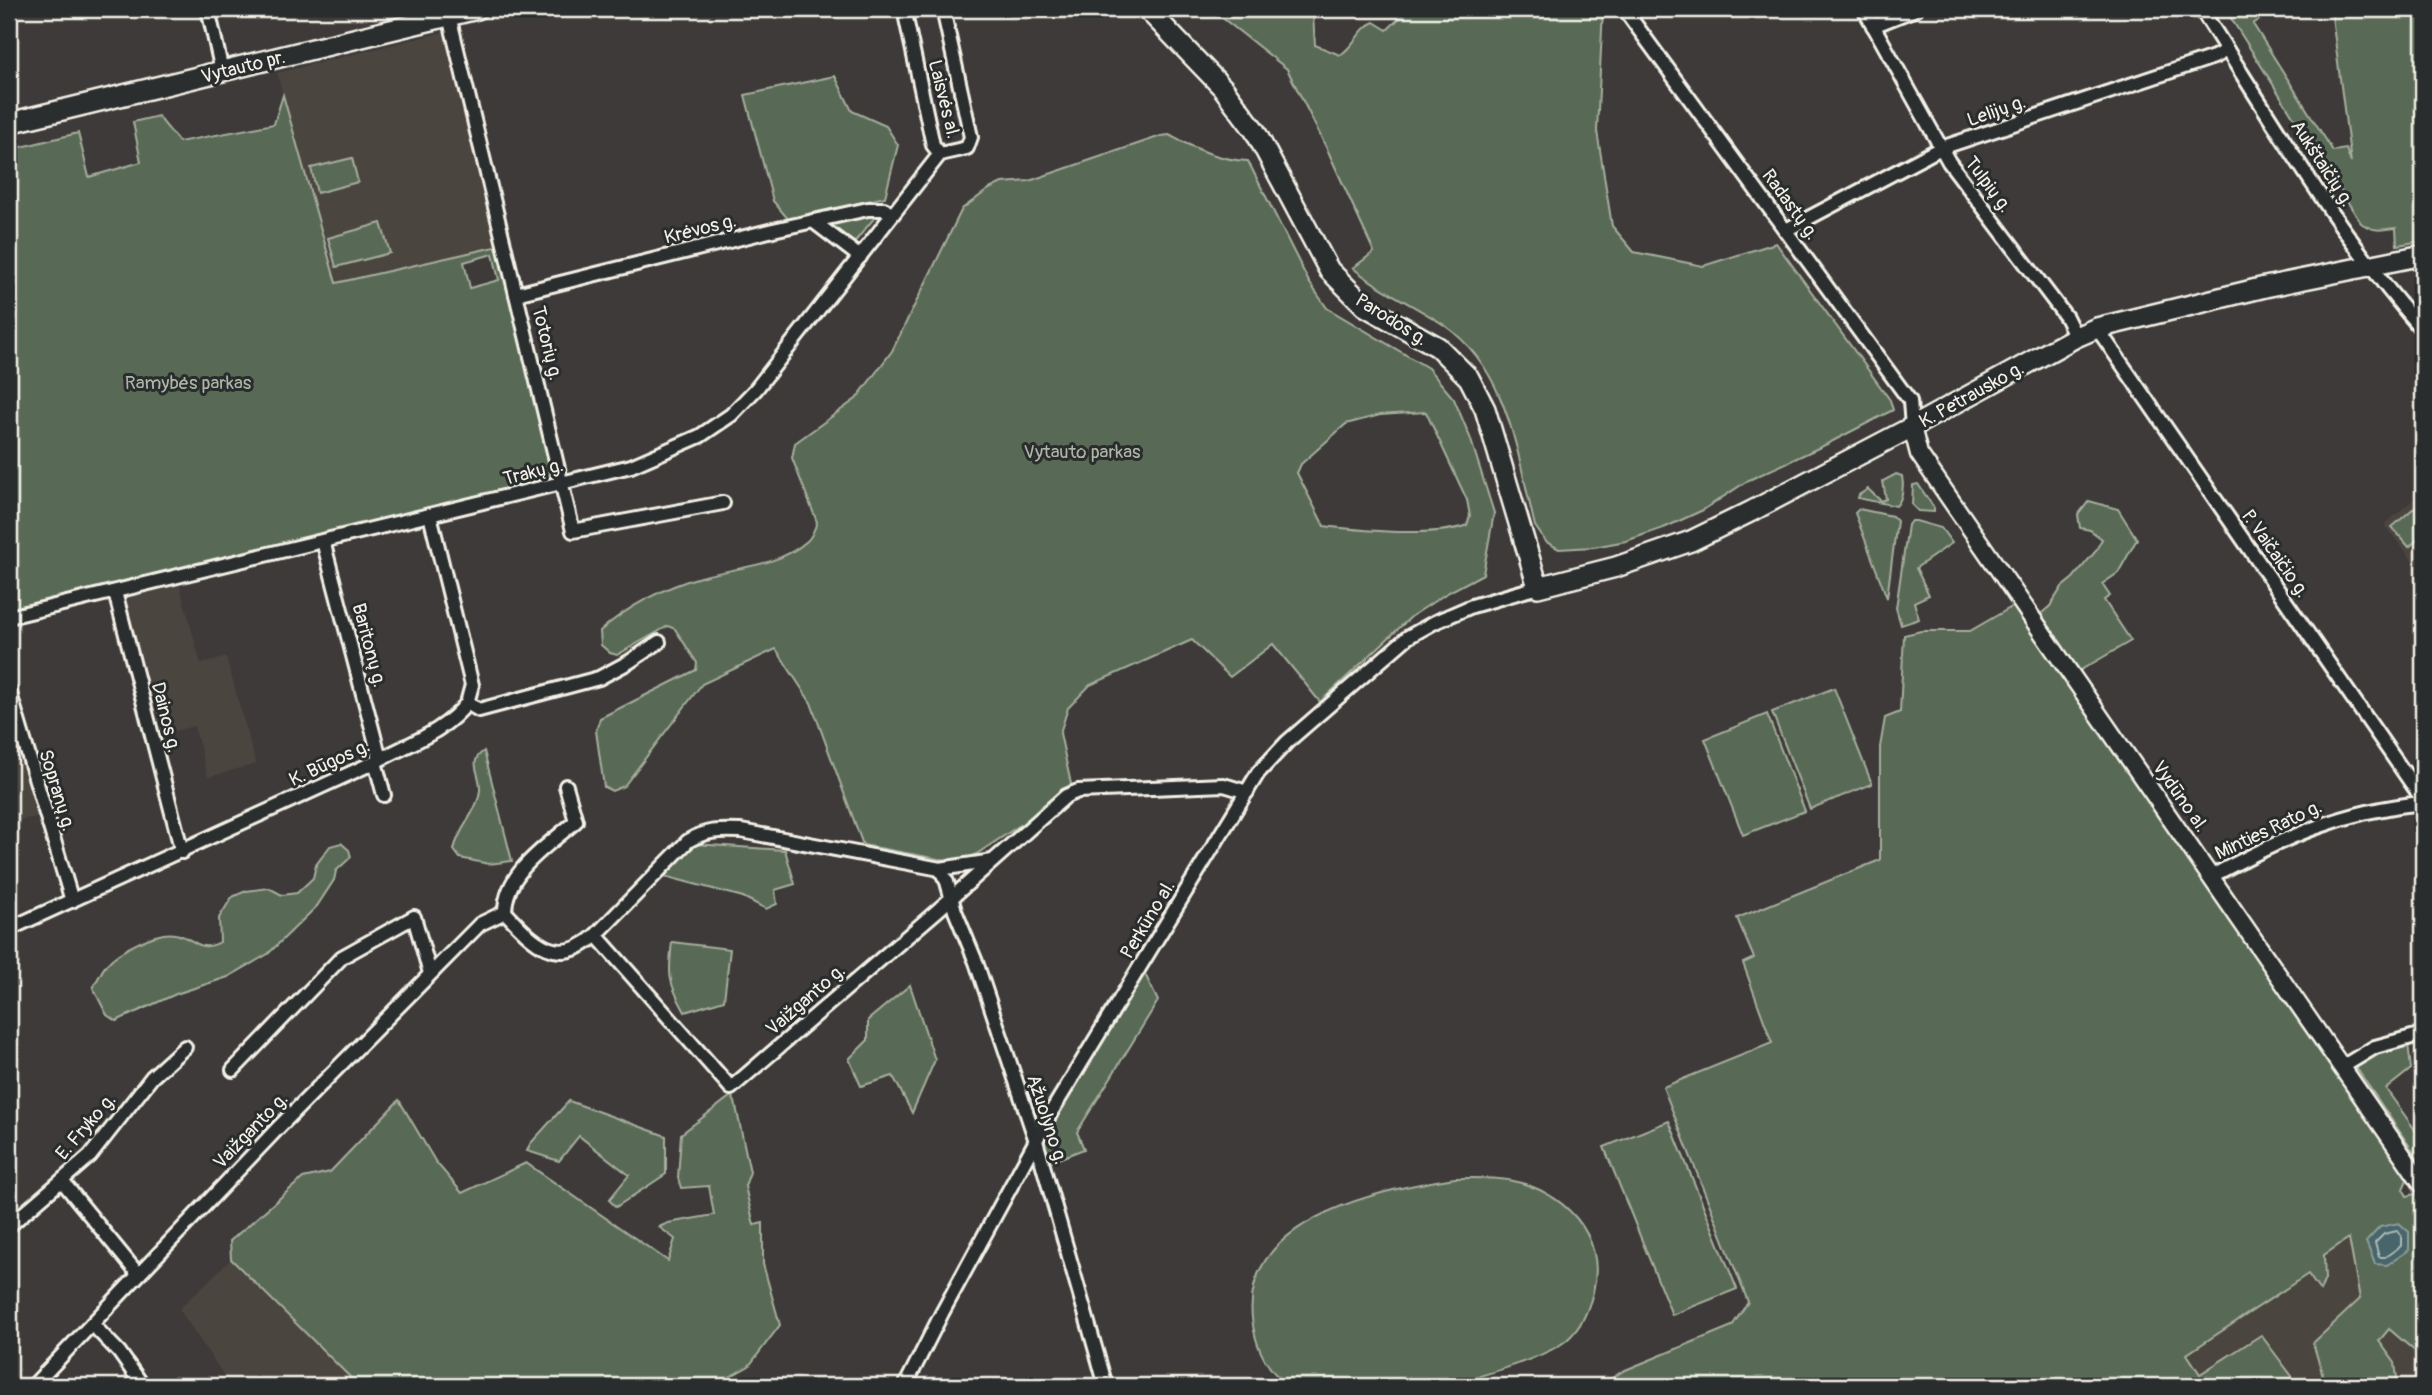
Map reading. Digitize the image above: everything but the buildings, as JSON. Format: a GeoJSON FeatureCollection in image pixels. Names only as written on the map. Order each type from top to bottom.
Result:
{"type":"FeatureCollection","features":[{"type":"Feature","properties":{"kind":"main road","name":"Vytauto pr."},"geometry":{"type":"LineString","coordinates":[[9,123],[477,9]]}},
{"type":"Feature","properties":{"kind":"main road","name":"Parodos g."},"geometry":{"type":"LineString","coordinates":[[1147,9],[1213,76],[1255,131],[1329,270],[1365,306],[1438,347],[1469,378],[1485,409],[1538,587]]}},
{"type":"Feature","properties":{"kind":"main road","name":"K. Petrausko g."},"geometry":{"type":"LineString","coordinates":[[1538,587],[1616,567],[1691,541],[1752,512],[2097,328],[2182,306],[2423,255]]}},
{"type":"Feature","properties":{"kind":"street"},"geometry":{"type":"LineString","coordinates":[[208,9],[222,71]]}},
{"type":"Feature","properties":{"kind":"street","name":"Laisvės al."},"geometry":{"type":"LineString","coordinates":[[904,9],[933,145],[940,154],[967,148],[971,136],[943,9]]}},
{"type":"Feature","properties":{"kind":"street","name":"Radastų g."},"geometry":{"type":"LineString","coordinates":[[1624,9],[1910,401],[1912,427]]}},
{"type":"Feature","properties":{"kind":"street","name":"Tulpių g."},"geometry":{"type":"LineString","coordinates":[[1864,9],[1961,179],[2066,317],[2076,337]]}},
{"type":"Feature","properties":{"kind":"street"},"geometry":{"type":"LineString","coordinates":[[1873,26],[1916,9]]}},
{"type":"Feature","properties":{"kind":"street","name":"Aukštaičių g."},"geometry":{"type":"LineString","coordinates":[[2201,9],[2341,227],[2423,331]]}},
{"type":"Feature","properties":{"kind":"street","name":"Totorių g."},"geometry":{"type":"LineString","coordinates":[[449,16],[573,531],[723,503]]}},
{"type":"Feature","properties":{"kind":"street","name":"Lelijų g."},"geometry":{"type":"LineString","coordinates":[[1786,230],[1941,148],[2214,58],[2227,50]]}},
{"type":"Feature","properties":{"kind":"street","name":"Trakų g."},"geometry":{"type":"LineString","coordinates":[[9,617],[631,466],[700,436],[731,415],[756,389],[940,154]]}},
{"type":"Feature","properties":{"kind":"street","name":"Krėvos g."},"geometry":{"type":"LineString","coordinates":[[516,294],[868,209],[884,209],[892,215]]}},
{"type":"Feature","properties":{"kind":"street"},"geometry":{"type":"LineString","coordinates":[[813,221],[860,257]]}},
{"type":"Feature","properties":{"kind":"street","name":"P. Vaičaičio g."},"geometry":{"type":"LineString","coordinates":[[2097,328],[2423,802]]}},
{"type":"Feature","properties":{"kind":"street","name":"Vydūno al."},"geometry":{"type":"LineString","coordinates":[[1912,427],[1919,454],[2423,1185]]}},
{"type":"Feature","properties":{"kind":"street"},"geometry":{"type":"LineString","coordinates":[[430,515],[472,685],[467,703],[479,710],[582,683],[613,671],[659,642]]}},
{"type":"Feature","properties":{"kind":"street","name":"Baritonų g."},"geometry":{"type":"LineString","coordinates":[[323,541],[378,761],[384,795]]}},
{"type":"Feature","properties":{"kind":"street","name":"Perkūno al."},"geometry":{"type":"LineString","coordinates":[[905,1386],[942,1312],[1036,1141],[1258,773],[1280,748],[1408,636],[1472,606],[1538,587]]}},
{"type":"Feature","properties":{"kind":"street","name":"Dainos g."},"geometry":{"type":"LineString","coordinates":[[115,592],[182,852]]}},
{"type":"Feature","properties":{"kind":"street","name":"Sopranų g."},"geometry":{"type":"LineString","coordinates":[[9,690],[72,901]]}},
{"type":"Feature","properties":{"kind":"street","name":"K. Būgos g."},"geometry":{"type":"LineString","coordinates":[[9,929],[378,761],[432,734],[457,716],[467,703]]}},
{"type":"Feature","properties":{"kind":"street","name":"Vaižganto g."},"geometry":{"type":"LineString","coordinates":[[596,935],[731,1088],[1066,796],[1078,791],[1224,785],[1247,792]]}},
{"type":"Feature","properties":{"kind":"street"},"geometry":{"type":"LineString","coordinates":[[566,786],[576,821],[519,871],[508,890],[505,912],[525,933],[550,949],[565,952],[578,949],[596,935],[688,841],[703,832],[741,831],[940,869],[994,861]]}},
{"type":"Feature","properties":{"kind":"street","name":"Minties Rato g."},"geometry":{"type":"LineString","coordinates":[[2211,876],[2266,847],[2326,822],[2423,802]]}},
{"type":"Feature","properties":{"kind":"street","name":"Ąžuolyno g."},"geometry":{"type":"LineString","coordinates":[[940,869],[976,961],[1036,1141],[1107,1386]]}},
{"type":"Feature","properties":{"kind":"street","name":"Vaižganto g."},"geometry":{"type":"LineString","coordinates":[[33,1386],[138,1274],[430,974],[480,924],[505,912]]}},
{"type":"Feature","properties":{"kind":"street"},"geometry":{"type":"LineString","coordinates":[[233,1070],[342,957],[414,917],[430,974]]}},
{"type":"Feature","properties":{"kind":"street"},"geometry":{"type":"LineString","coordinates":[[2342,1067],[2375,1047],[2423,1034]]}},
{"type":"Feature","properties":{"kind":"street","name":"E. Fryko g."},"geometry":{"type":"LineString","coordinates":[[9,1226],[62,1181],[104,1139],[152,1077],[185,1047]]}},
{"type":"Feature","properties":{"kind":"street"},"geometry":{"type":"LineString","coordinates":[[62,1181],[138,1274]]}},
{"type":"Feature","properties":{"kind":"street"},"geometry":{"type":"LineString","coordinates":[[92,1324],[119,1352],[143,1386]]}},
{"type":"Feature","properties":{"kind":"shaded area"},"geometry":{"type":"Polygon","coordinates":[[[448,31],[499,246],[336,283],[277,73],[448,31]]]}},
{"type":"Feature","properties":{"kind":"shaded area"},"geometry":{"type":"Polygon","coordinates":[[[2423,491],[2423,573],[2384,525],[2423,491]]]}},
{"type":"Feature","properties":{"kind":"shaded area"},"geometry":{"type":"Polygon","coordinates":[[[179,583],[201,664],[226,657],[256,764],[208,777],[194,726],[163,734],[125,598],[179,583]]]}},
{"type":"Feature","properties":{"kind":"shaded area"},"geometry":{"type":"Polygon","coordinates":[[[9,710],[40,816],[9,823],[9,710]]]}},
{"type":"Feature","properties":{"kind":"shaded area"},"geometry":{"type":"Polygon","coordinates":[[[2408,1197],[2423,1220],[2423,1386],[2162,1386],[2150,1370],[2408,1197]]]}},
{"type":"Feature","properties":{"kind":"shaded area"},"geometry":{"type":"Polygon","coordinates":[[[231,1259],[359,1386],[231,1386],[179,1309],[231,1259]]]}},
{"type":"Feature","properties":{"kind":"green space"},"geometry":{"type":"Polygon","coordinates":[[[1211,9],[1317,9],[1313,15],[1315,45],[1340,55],[1369,25],[1374,22],[1387,30],[1409,9],[1603,9],[1597,131],[1612,226],[1634,252],[1703,266],[1776,243],[1890,400],[1893,410],[1749,480],[1703,510],[1666,527],[1626,541],[1594,547],[1559,549],[1546,542],[1535,526],[1507,416],[1483,365],[1466,344],[1444,325],[1353,268],[1374,252],[1287,69],[1211,9]]]}},
{"type":"Feature","properties":{"kind":"green space"},"geometry":{"type":"Polygon","coordinates":[[[2225,9],[2276,9],[2253,24],[2333,151],[2346,149],[2351,163],[2331,9],[2423,9],[2423,241],[2397,245],[2396,228],[2374,229],[2361,223],[2225,9]]]}},
{"type":"Feature","properties":{"kind":"green space"},"geometry":{"type":"Polygon","coordinates":[[[835,76],[852,111],[886,126],[898,145],[885,197],[788,219],[773,201],[745,95],[835,76]]]}},
{"type":"Feature","properties":{"kind":"green space","name":"Ramybės parkas"},"geometry":{"type":"Polygon","coordinates":[[[283,95],[336,283],[499,246],[551,473],[549,476],[488,493],[9,612],[9,150],[78,133],[89,177],[141,162],[133,122],[158,116],[179,142],[274,124],[283,95]],[[493,254],[464,262],[470,288],[499,280],[493,254]]]}},
{"type":"Feature","properties":{"kind":"green space","name":"Vytauto parkas"},"geometry":{"type":"Polygon","coordinates":[[[1169,135],[1217,156],[1248,161],[1309,282],[1327,308],[1428,368],[1454,399],[1470,437],[1494,513],[1483,574],[1412,616],[1320,702],[1273,644],[1230,677],[1192,640],[1090,685],[1068,708],[1060,733],[1071,784],[1040,812],[966,861],[938,859],[863,845],[811,703],[776,649],[702,684],[624,786],[612,791],[604,787],[596,731],[600,718],[696,670],[697,663],[675,629],[668,626],[617,655],[601,645],[600,631],[623,613],[660,592],[700,577],[770,561],[796,550],[809,539],[817,522],[792,458],[795,443],[856,399],[892,351],[962,209],[1002,183],[1029,181],[1169,135]],[[1426,412],[1380,415],[1346,424],[1301,464],[1297,473],[1324,526],[1397,532],[1453,529],[1467,525],[1470,516],[1467,500],[1426,412]]]}},
{"type":"Feature","properties":{"kind":"green space"},"geometry":{"type":"Polygon","coordinates":[[[352,158],[358,182],[317,193],[311,168],[352,158]]]}},
{"type":"Feature","properties":{"kind":"green space"},"geometry":{"type":"Polygon","coordinates":[[[876,216],[853,244],[830,226],[830,223],[876,216]]]}},
{"type":"Feature","properties":{"kind":"green space"},"geometry":{"type":"Polygon","coordinates":[[[381,223],[390,253],[336,267],[328,238],[381,223]]]}},
{"type":"Feature","properties":{"kind":"green space"},"geometry":{"type":"Polygon","coordinates":[[[1896,474],[1902,476],[1903,484],[1902,496],[1896,506],[1858,498],[1868,489],[1881,501],[1886,499],[1883,481],[1896,474]]]}},
{"type":"Feature","properties":{"kind":"green space"},"geometry":{"type":"Polygon","coordinates":[[[1918,484],[1934,512],[1918,511],[1912,505],[1913,485],[1918,484]]]}},
{"type":"Feature","properties":{"kind":"green space"},"geometry":{"type":"Polygon","coordinates":[[[2423,500],[2423,535],[2409,547],[2392,527],[2423,500]]]}},
{"type":"Feature","properties":{"kind":"green space"},"geometry":{"type":"Polygon","coordinates":[[[2089,501],[2118,509],[2137,539],[2118,573],[2102,584],[2110,596],[2104,600],[2131,641],[2079,671],[2041,614],[2095,552],[2102,539],[2090,530],[2080,528],[2078,515],[2089,501]]]}},
{"type":"Feature","properties":{"kind":"green space"},"geometry":{"type":"Polygon","coordinates":[[[1859,509],[1892,516],[1897,521],[1887,598],[1855,513],[1859,509]]]}},
{"type":"Feature","properties":{"kind":"green space"},"geometry":{"type":"Polygon","coordinates":[[[1911,521],[1941,528],[1952,543],[1916,568],[1929,595],[1914,602],[1919,619],[1901,625],[1896,608],[1908,525],[1911,521]]]}},
{"type":"Feature","properties":{"kind":"green space"},"geometry":{"type":"Polygon","coordinates":[[[2015,605],[2409,1175],[2403,1189],[2407,1196],[2415,1194],[2423,1198],[2423,1358],[2389,1329],[2379,1341],[2395,1363],[2398,1386],[2326,1386],[2313,1343],[2360,1299],[2349,1238],[2324,1255],[2325,1279],[2320,1291],[2308,1274],[2187,1354],[2200,1374],[2261,1335],[2294,1379],[2292,1386],[1600,1386],[1623,1371],[1732,1326],[1748,1302],[1663,1087],[1772,1043],[1743,963],[1754,958],[1737,918],[1880,860],[1880,747],[1885,718],[1900,712],[1904,635],[1921,631],[1970,631],[2015,605]]]}},
{"type":"Feature","properties":{"kind":"green space"},"geometry":{"type":"Polygon","coordinates":[[[1834,688],[1872,784],[1810,809],[1772,712],[1834,688]]]}},
{"type":"Feature","properties":{"kind":"green space"},"geometry":{"type":"Polygon","coordinates":[[[1767,714],[1805,811],[1743,835],[1705,739],[1767,714]]]}},
{"type":"Feature","properties":{"kind":"green space"},"geometry":{"type":"Polygon","coordinates":[[[484,751],[512,861],[489,864],[460,858],[454,850],[459,834],[478,798],[480,784],[476,759],[484,751]]]}},
{"type":"Feature","properties":{"kind":"green space"},"geometry":{"type":"Polygon","coordinates":[[[341,843],[349,850],[351,857],[336,871],[334,880],[317,906],[268,954],[228,977],[176,994],[116,1021],[107,1015],[93,988],[105,967],[120,953],[149,938],[168,934],[182,936],[202,946],[220,942],[219,918],[232,897],[246,891],[269,888],[282,895],[297,893],[313,878],[316,865],[330,846],[341,843]]]}},
{"type":"Feature","properties":{"kind":"green space"},"geometry":{"type":"Polygon","coordinates":[[[695,844],[785,850],[795,884],[775,890],[777,904],[766,909],[743,897],[664,876],[695,844]]]}},
{"type":"Feature","properties":{"kind":"green space"},"geometry":{"type":"Polygon","coordinates":[[[672,942],[730,949],[724,1000],[685,1012],[671,978],[672,942]]]}},
{"type":"Feature","properties":{"kind":"green space"},"geometry":{"type":"Polygon","coordinates":[[[1144,972],[1158,1001],[1077,1132],[1084,1149],[1048,1163],[1040,1142],[1144,972]]]}},
{"type":"Feature","properties":{"kind":"green space"},"geometry":{"type":"Polygon","coordinates":[[[910,985],[935,1060],[912,1113],[893,1076],[861,1086],[849,1059],[868,1040],[868,1020],[910,985]]]}},
{"type":"Feature","properties":{"kind":"green space"},"geometry":{"type":"Polygon","coordinates":[[[2408,1043],[2411,1069],[2386,1089],[2423,1141],[2423,1166],[2355,1066],[2389,1048],[2408,1043]]]}},
{"type":"Feature","properties":{"kind":"green space"},"geometry":{"type":"Polygon","coordinates":[[[731,1096],[735,1102],[750,1172],[745,1186],[754,1225],[763,1223],[763,1264],[780,1325],[749,1366],[713,1386],[359,1386],[231,1259],[230,1241],[303,1178],[330,1172],[399,1100],[435,1161],[462,1193],[526,1163],[668,1261],[675,1239],[659,1227],[714,1215],[709,1186],[681,1188],[678,1178],[681,1134],[731,1096]]]}},
{"type":"Feature","properties":{"kind":"green space"},"geometry":{"type":"Polygon","coordinates":[[[569,1101],[666,1136],[666,1174],[616,1207],[609,1200],[629,1175],[579,1136],[559,1161],[527,1151],[530,1144],[569,1101]]]}},
{"type":"Feature","properties":{"kind":"green space"},"geometry":{"type":"Polygon","coordinates":[[[1669,1121],[1737,1289],[1672,1315],[1604,1147],[1669,1121]]]}},
{"type":"Feature","properties":{"kind":"green space"},"geometry":{"type":"Polygon","coordinates":[[[1455,1178],[1502,1179],[1528,1185],[1563,1204],[1576,1218],[1587,1234],[1594,1252],[1596,1271],[1588,1307],[1582,1322],[1572,1335],[1560,1345],[1516,1364],[1433,1386],[1289,1386],[1281,1380],[1263,1356],[1252,1318],[1255,1284],[1269,1255],[1292,1233],[1322,1215],[1391,1190],[1455,1178]]]}},
{"type":"Feature","properties":{"kind":"water"},"geometry":{"type":"Polygon","coordinates":[[[2399,1223],[2409,1232],[2409,1250],[2387,1265],[2375,1264],[2366,1242],[2380,1227],[2399,1223]]]}}]}
